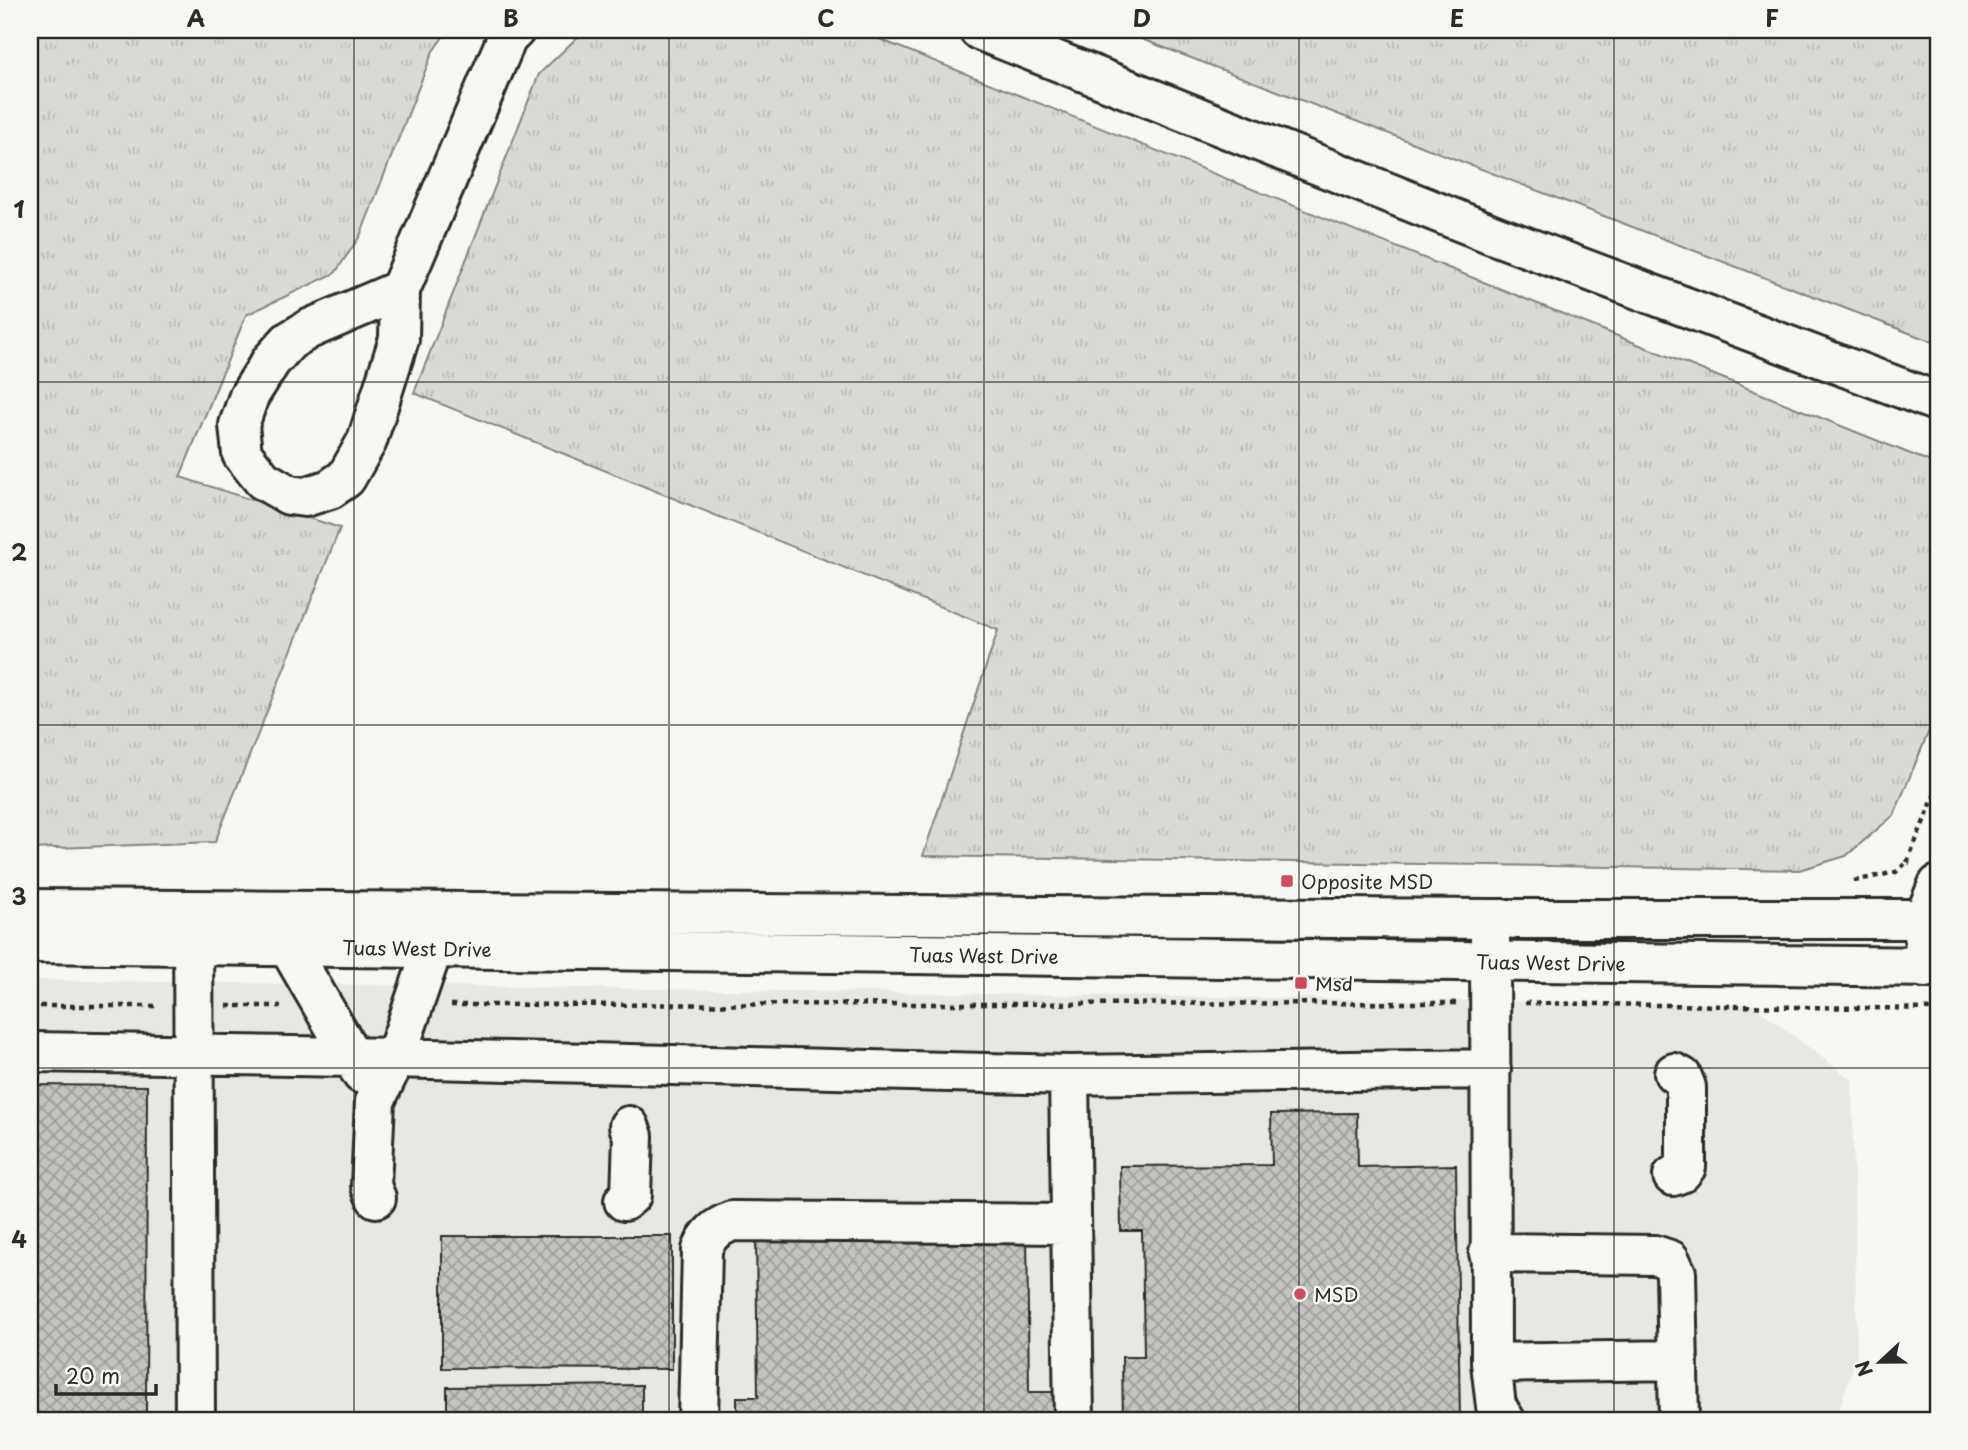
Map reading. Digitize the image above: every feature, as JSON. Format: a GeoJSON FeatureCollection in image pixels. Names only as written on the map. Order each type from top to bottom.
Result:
{"type":"FeatureCollection","features":[{"type":"Feature","properties":{"kind":"main road"},"geometry":{"type":"LineString","coordinates":[[400,290],[289,341],[271,361],[249,396],[239,425],[243,454],[263,480],[289,495],[305,497],[330,489],[346,478],[367,442],[399,339],[400,290],[507,38],[515,30]]}},
{"type":"Feature","properties":{"kind":"main road"},"geometry":{"type":"LineString","coordinates":[[979,30],[1497,236],[1938,402]]}},
{"type":"Feature","properties":{"kind":"main road"},"geometry":{"type":"LineString","coordinates":[[1932,967],[1934,908]]}},
{"type":"Feature","properties":{"kind":"main road","name":"Tuas West Drive"},"geometry":{"type":"LineString","coordinates":[[30,909],[193,927],[290,928],[1490,919],[1934,908]]}},
{"type":"Feature","properties":{"kind":"main road"},"geometry":{"type":"LineString","coordinates":[[1490,919],[1491,1363],[1496,1406],[1506,1420]]}},
{"type":"Feature","properties":{"kind":"main road"},"geometry":{"type":"LineString","coordinates":[[193,927],[195,1420]]}},
{"type":"Feature","properties":{"kind":"main road","name":"Tuas West Drive"},"geometry":{"type":"LineString","coordinates":[[30,943],[193,927]]}},
{"type":"Feature","properties":{"kind":"main road"},"geometry":{"type":"LineString","coordinates":[[290,928],[323,1005],[353,1057],[375,1110]]}},
{"type":"Feature","properties":{"kind":"main road","name":"Tuas West Drive"},"geometry":{"type":"LineString","coordinates":[[290,928],[433,948],[1932,967]]}},
{"type":"Feature","properties":{"kind":"main road"},"geometry":{"type":"LineString","coordinates":[[376,1198],[371,1186],[375,1110],[433,948]]}},
{"type":"Feature","properties":{"kind":"main road"},"geometry":{"type":"LineString","coordinates":[[30,1052],[353,1057],[1069,1075],[1491,1069]]}},
{"type":"Feature","properties":{"kind":"main road"},"geometry":{"type":"LineString","coordinates":[[1673,1176],[1686,1167],[1686,1087],[1682,1077],[1674,1073]]}},
{"type":"Feature","properties":{"kind":"main road"},"geometry":{"type":"LineString","coordinates":[[1069,1075],[1074,1420]]}},
{"type":"Feature","properties":{"kind":"main road"},"geometry":{"type":"LineString","coordinates":[[624,1201],[631,1195],[633,1136],[629,1126]]}},
{"type":"Feature","properties":{"kind":"main road"},"geometry":{"type":"LineString","coordinates":[[698,1420],[702,1250],[705,1241],[722,1225],[732,1221],[1071,1224]]}},
{"type":"Feature","properties":{"kind":"main road"},"geometry":{"type":"LineString","coordinates":[[1489,1253],[1656,1255],[1670,1261],[1676,1273],[1679,1420]]}},
{"type":"Feature","properties":{"kind":"main road"},"geometry":{"type":"LineString","coordinates":[[1491,1363],[1678,1360]]}},
{"type":"Feature","properties":{"kind":"path"},"geometry":{"type":"LineString","coordinates":[[1907,862],[1938,787]]}},
{"type":"Feature","properties":{"kind":"path"},"geometry":{"type":"LineString","coordinates":[[413,1005],[1489,1003],[1938,1009]]}},
{"type":"Feature","properties":{"kind":"path"},"geometry":{"type":"LineString","coordinates":[[30,1006],[323,1005]]}},
{"type":"Feature","properties":{"kind":"shaded area"},"geometry":{"type":"Polygon","coordinates":[[[30,980],[1753,1005],[1852,1080],[1857,1356],[1835,1420],[30,1420],[30,980]]]}},
{"type":"Feature","properties":{"kind":"green space"},"geometry":{"type":"Polygon","coordinates":[[[30,30],[448,30],[433,51],[360,236],[335,273],[246,315],[180,477],[340,528],[215,842],[30,849],[30,30]]]}},
{"type":"Feature","properties":{"kind":"green space"},"geometry":{"type":"Polygon","coordinates":[[[585,30],[857,30],[1938,465],[1938,709],[1894,815],[1846,856],[1799,870],[923,856],[998,630],[414,393],[539,74],[585,30]]]}},
{"type":"Feature","properties":{"kind":"green space"},"geometry":{"type":"Polygon","coordinates":[[[1118,30],[1938,30],[1938,344],[1118,30]]]}},
{"type":"Feature","properties":{"kind":"building"},"geometry":{"type":"Polygon","coordinates":[[[30,1085],[147,1086],[146,1420],[30,1420],[30,1085]]]}},
{"type":"Feature","properties":{"kind":"building","name":"MSD"},"geometry":{"type":"Polygon","coordinates":[[[1357,1113],[1358,1167],[1456,1165],[1460,1420],[1123,1420],[1122,1357],[1144,1357],[1142,1231],[1121,1231],[1120,1166],[1272,1165],[1271,1114],[1357,1113]]]}},
{"type":"Feature","properties":{"kind":"building"},"geometry":{"type":"Polygon","coordinates":[[[1027,1234],[1029,1392],[1059,1392],[1060,1420],[737,1420],[737,1397],[758,1397],[756,1237],[1027,1234]]]}},
{"type":"Feature","properties":{"kind":"building"},"geometry":{"type":"Polygon","coordinates":[[[442,1236],[672,1236],[672,1369],[442,1368],[442,1236]]]}},
{"type":"Feature","properties":{"kind":"building"},"geometry":{"type":"Polygon","coordinates":[[[642,1385],[642,1420],[447,1420],[447,1387],[642,1385]]]}},
{"type":"Feature","properties":{"kind":"place","name":"Opposite MSD"},"geometry":{"type":"Point","coordinates":[1287,881]}},
{"type":"Feature","properties":{"kind":"place","name":"Msd"},"geometry":{"type":"Point","coordinates":[1301,983]}},
{"type":"Feature","properties":{"kind":"place","name":"MSD"},"geometry":{"type":"Point","coordinates":[1300,1294]}}]}
